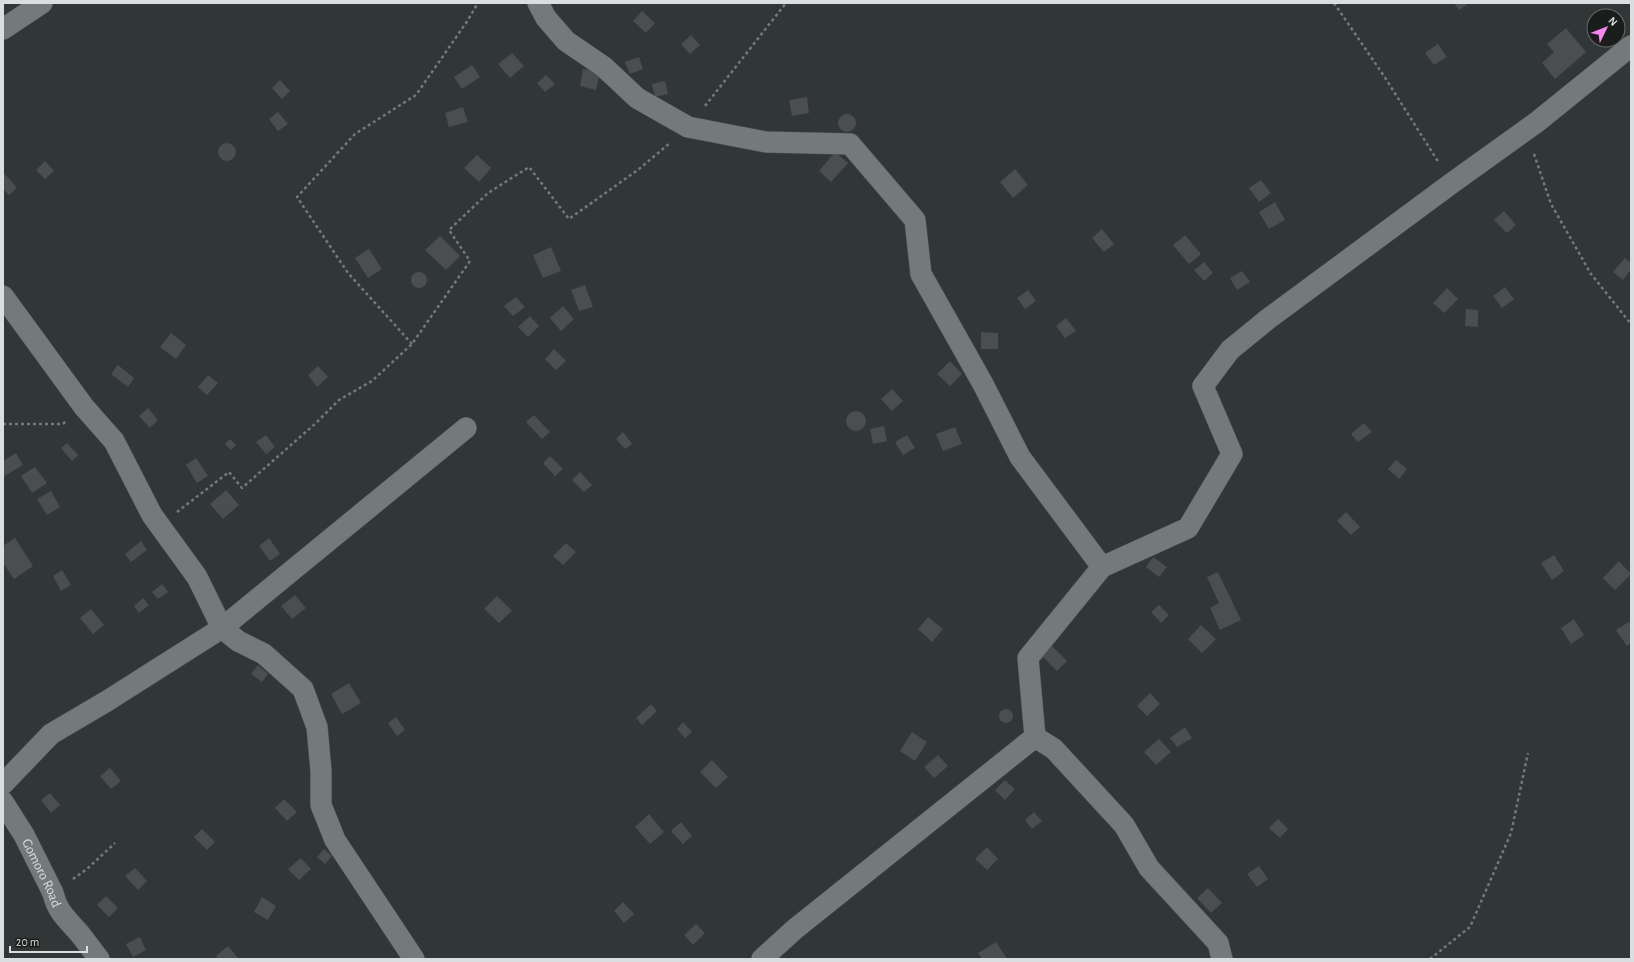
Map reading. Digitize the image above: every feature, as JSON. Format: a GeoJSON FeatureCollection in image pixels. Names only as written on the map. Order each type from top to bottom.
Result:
{"type":"FeatureCollection","features":[{"type":"Feature","properties":{"kind":"street"},"geometry":{"type":"LineString","coordinates":[[3,29],[42,3]]}},
{"type":"Feature","properties":{"kind":"street"},"geometry":{"type":"LineString","coordinates":[[538,3],[546,18],[566,40],[604,67],[637,98],[688,127],[766,142],[850,144],[915,220],[921,274],[983,384],[1020,457],[1102,567]]}},
{"type":"Feature","properties":{"kind":"street"},"geometry":{"type":"LineString","coordinates":[[1035,737],[1028,658],[1102,567],[1188,528],[1232,454],[1203,386],[1230,350],[1268,319],[1537,122],[1631,46]]}},
{"type":"Feature","properties":{"kind":"street"},"geometry":{"type":"LineString","coordinates":[[3,296],[84,407],[114,441],[152,515],[197,577],[222,628],[238,641],[264,654],[303,689],[317,727],[321,771],[321,805],[335,840],[414,959]]}},
{"type":"Feature","properties":{"kind":"street"},"geometry":{"type":"LineString","coordinates":[[3,784],[51,734],[107,701],[222,628],[466,428]]}},
{"type":"Feature","properties":{"kind":"street"},"geometry":{"type":"LineString","coordinates":[[762,959],[795,929],[1035,737]]}},
{"type":"Feature","properties":{"kind":"street"},"geometry":{"type":"LineString","coordinates":[[1035,737],[1054,749],[1124,825],[1149,868],[1218,942],[1222,959]]}},
{"type":"Feature","properties":{"kind":"street","name":"Gomoro Road"},"geometry":{"type":"LineString","coordinates":[[3,802],[24,835],[53,893],[55,903],[67,922],[99,959]]}},
{"type":"Feature","properties":{"kind":"path"},"geometry":{"type":"LineString","coordinates":[[412,344],[348,273],[297,197],[355,134],[416,95],[466,23],[478,3]]}},
{"type":"Feature","properties":{"kind":"path"},"geometry":{"type":"LineString","coordinates":[[162,528],[176,512],[229,472],[242,488],[310,428],[339,400],[372,381],[412,344],[470,262],[449,230],[488,193],[530,167],[569,219],[640,169],[688,127],[786,3]]}},
{"type":"Feature","properties":{"kind":"path"},"geometry":{"type":"LineString","coordinates":[[1334,3],[1384,76],[1452,183]]}},
{"type":"Feature","properties":{"kind":"path"},"geometry":{"type":"LineString","coordinates":[[1537,122],[1533,152],[1551,204],[1591,274],[1631,324]]}},
{"type":"Feature","properties":{"kind":"path"},"geometry":{"type":"LineString","coordinates":[[3,424],[63,424],[84,407]]}},
{"type":"Feature","properties":{"kind":"path"},"geometry":{"type":"LineString","coordinates":[[1430,959],[1470,927],[1511,833],[1528,753]]}},
{"type":"Feature","properties":{"kind":"path"},"geometry":{"type":"LineString","coordinates":[[53,893],[87,870],[116,843]]}},
{"type":"Feature","properties":{"kind":"building"},"geometry":{"type":"Polygon","coordinates":[[[1454,3],[1469,3],[1459,10],[1454,3]]]}},
{"type":"Feature","properties":{"kind":"building"},"geometry":{"type":"Polygon","coordinates":[[[642,11],[655,23],[646,33],[633,21],[642,11]]]}},
{"type":"Feature","properties":{"kind":"building"},"geometry":{"type":"Polygon","coordinates":[[[1566,28],[1586,52],[1555,79],[1542,63],[1554,52],[1547,44],[1566,28]]]}},
{"type":"Feature","properties":{"kind":"building"},"geometry":{"type":"Polygon","coordinates":[[[691,35],[700,45],[690,54],[681,44],[691,35]]]}},
{"type":"Feature","properties":{"kind":"building"},"geometry":{"type":"Polygon","coordinates":[[[1438,44],[1447,57],[1434,65],[1425,53],[1438,44]]]}},
{"type":"Feature","properties":{"kind":"building"},"geometry":{"type":"Polygon","coordinates":[[[512,53],[524,66],[510,78],[498,64],[512,53]]]}},
{"type":"Feature","properties":{"kind":"building"},"geometry":{"type":"Polygon","coordinates":[[[639,57],[643,69],[630,74],[625,62],[639,57]]]}},
{"type":"Feature","properties":{"kind":"building"},"geometry":{"type":"Polygon","coordinates":[[[472,65],[480,77],[462,89],[454,77],[472,65]]]}},
{"type":"Feature","properties":{"kind":"building"},"geometry":{"type":"Polygon","coordinates":[[[583,69],[600,72],[596,90],[580,86],[583,69]]]}},
{"type":"Feature","properties":{"kind":"building"},"geometry":{"type":"Polygon","coordinates":[[[546,75],[555,84],[545,92],[537,83],[546,75]]]}},
{"type":"Feature","properties":{"kind":"building"},"geometry":{"type":"Polygon","coordinates":[[[280,80],[290,91],[282,99],[272,88],[280,80]]]}},
{"type":"Feature","properties":{"kind":"building"},"geometry":{"type":"Polygon","coordinates":[[[665,81],[668,94],[655,97],[652,84],[665,81]]]}},
{"type":"Feature","properties":{"kind":"building"},"geometry":{"type":"Polygon","coordinates":[[[807,97],[809,113],[792,116],[789,100],[807,97]]]}},
{"type":"Feature","properties":{"kind":"building"},"geometry":{"type":"Polygon","coordinates":[[[463,107],[468,122],[449,127],[445,113],[463,107]]]}},
{"type":"Feature","properties":{"kind":"building"},"geometry":{"type":"Polygon","coordinates":[[[278,112],[288,124],[278,131],[269,119],[278,112]]]}},
{"type":"Feature","properties":{"kind":"building"},"geometry":{"type":"Polygon","coordinates":[[[847,114],[853,117],[856,123],[853,129],[847,132],[841,129],[838,123],[841,117],[847,114]]]}},
{"type":"Feature","properties":{"kind":"building"},"geometry":{"type":"Polygon","coordinates":[[[227,143],[233,146],[236,152],[233,158],[227,161],[221,158],[218,152],[221,146],[227,143]]]}},
{"type":"Feature","properties":{"kind":"building"},"geometry":{"type":"Polygon","coordinates":[[[835,152],[848,163],[831,182],[819,171],[835,152]]]}},
{"type":"Feature","properties":{"kind":"building"},"geometry":{"type":"Polygon","coordinates":[[[477,155],[491,168],[479,182],[464,168],[477,155]]]}},
{"type":"Feature","properties":{"kind":"building"},"geometry":{"type":"Polygon","coordinates":[[[45,161],[54,171],[45,179],[36,170],[45,161]]]}},
{"type":"Feature","properties":{"kind":"building"},"geometry":{"type":"Polygon","coordinates":[[[1015,169],[1028,185],[1013,198],[1000,182],[1015,169]]]}},
{"type":"Feature","properties":{"kind":"building"},"geometry":{"type":"Polygon","coordinates":[[[4,173],[17,188],[9,195],[3,189],[4,173]]]}},
{"type":"Feature","properties":{"kind":"building"},"geometry":{"type":"Polygon","coordinates":[[[1261,180],[1271,193],[1259,202],[1249,188],[1261,180]]]}},
{"type":"Feature","properties":{"kind":"building"},"geometry":{"type":"Polygon","coordinates":[[[1275,202],[1285,220],[1269,229],[1259,212],[1275,202]]]}},
{"type":"Feature","properties":{"kind":"building"},"geometry":{"type":"Polygon","coordinates":[[[1504,211],[1516,225],[1507,233],[1494,220],[1504,211]]]}},
{"type":"Feature","properties":{"kind":"building"},"geometry":{"type":"Polygon","coordinates":[[[1102,229],[1114,244],[1104,252],[1092,238],[1102,229]]]}},
{"type":"Feature","properties":{"kind":"building"},"geometry":{"type":"Polygon","coordinates":[[[1185,235],[1201,254],[1189,264],[1173,245],[1185,235]]]}},
{"type":"Feature","properties":{"kind":"building"},"geometry":{"type":"Polygon","coordinates":[[[440,236],[460,256],[446,270],[425,250],[440,236]]]}},
{"type":"Feature","properties":{"kind":"building"},"geometry":{"type":"Polygon","coordinates":[[[551,247],[561,271],[543,278],[533,255],[551,247]]]}},
{"type":"Feature","properties":{"kind":"building"},"geometry":{"type":"Polygon","coordinates":[[[369,249],[382,269],[368,278],[355,258],[369,249]]]}},
{"type":"Feature","properties":{"kind":"building"},"geometry":{"type":"Polygon","coordinates":[[[1625,258],[1631,263],[1631,269],[1623,280],[1613,272],[1625,258]]]}},
{"type":"Feature","properties":{"kind":"building"},"geometry":{"type":"Polygon","coordinates":[[[1204,262],[1213,273],[1204,281],[1194,270],[1204,262]]]}},
{"type":"Feature","properties":{"kind":"building"},"geometry":{"type":"Polygon","coordinates":[[[1242,271],[1250,282],[1237,290],[1230,278],[1242,271]]]}},
{"type":"Feature","properties":{"kind":"building"},"geometry":{"type":"Polygon","coordinates":[[[419,272],[425,274],[427,280],[425,286],[419,288],[413,286],[411,280],[413,274],[419,272]]]}},
{"type":"Feature","properties":{"kind":"building"},"geometry":{"type":"Polygon","coordinates":[[[585,285],[593,307],[579,311],[571,290],[585,285]]]}},
{"type":"Feature","properties":{"kind":"building"},"geometry":{"type":"Polygon","coordinates":[[[1505,287],[1514,299],[1502,308],[1493,296],[1505,287]]]}},
{"type":"Feature","properties":{"kind":"building"},"geometry":{"type":"Polygon","coordinates":[[[1447,288],[1458,299],[1444,313],[1433,303],[1447,288]]]}},
{"type":"Feature","properties":{"kind":"building"},"geometry":{"type":"Polygon","coordinates":[[[1028,290],[1036,301],[1025,309],[1017,298],[1028,290]]]}},
{"type":"Feature","properties":{"kind":"building"},"geometry":{"type":"Polygon","coordinates":[[[516,297],[525,307],[513,316],[504,306],[516,297]]]}},
{"type":"Feature","properties":{"kind":"building"},"geometry":{"type":"Polygon","coordinates":[[[563,306],[574,319],[561,331],[550,318],[563,306]]]}},
{"type":"Feature","properties":{"kind":"building"},"geometry":{"type":"Polygon","coordinates":[[[1466,309],[1478,310],[1478,327],[1465,326],[1466,309]]]}},
{"type":"Feature","properties":{"kind":"building"},"geometry":{"type":"Polygon","coordinates":[[[530,316],[539,326],[528,337],[518,327],[530,316]]]}},
{"type":"Feature","properties":{"kind":"building"},"geometry":{"type":"Polygon","coordinates":[[[1066,318],[1076,331],[1065,338],[1056,326],[1066,318]]]}},
{"type":"Feature","properties":{"kind":"building"},"geometry":{"type":"Polygon","coordinates":[[[981,332],[998,333],[998,349],[981,349],[981,332]]]}},
{"type":"Feature","properties":{"kind":"building"},"geometry":{"type":"Polygon","coordinates":[[[171,333],[186,345],[176,359],[160,347],[171,333]]]}},
{"type":"Feature","properties":{"kind":"building"},"geometry":{"type":"Polygon","coordinates":[[[554,349],[566,361],[556,370],[545,359],[554,349]]]}},
{"type":"Feature","properties":{"kind":"building"},"geometry":{"type":"Polygon","coordinates":[[[950,361],[962,374],[950,386],[937,374],[950,361]]]}},
{"type":"Feature","properties":{"kind":"building"},"geometry":{"type":"Polygon","coordinates":[[[118,365],[134,378],[128,387],[111,374],[118,365]]]}},
{"type":"Feature","properties":{"kind":"building"},"geometry":{"type":"Polygon","coordinates":[[[318,366],[328,377],[317,387],[308,375],[318,366]]]}},
{"type":"Feature","properties":{"kind":"building"},"geometry":{"type":"Polygon","coordinates":[[[208,375],[218,383],[207,395],[198,387],[208,375]]]}},
{"type":"Feature","properties":{"kind":"building"},"geometry":{"type":"Polygon","coordinates":[[[892,389],[903,401],[892,411],[881,399],[892,389]]]}},
{"type":"Feature","properties":{"kind":"building"},"geometry":{"type":"Polygon","coordinates":[[[148,408],[158,420],[150,428],[139,416],[148,408]]]}},
{"type":"Feature","properties":{"kind":"building"},"geometry":{"type":"Polygon","coordinates":[[[856,411],[863,414],[866,421],[863,428],[856,431],[849,428],[846,421],[849,414],[856,411]]]}},
{"type":"Feature","properties":{"kind":"building"},"geometry":{"type":"Polygon","coordinates":[[[534,415],[550,432],[542,439],[526,422],[534,415]]]}},
{"type":"Feature","properties":{"kind":"building"},"geometry":{"type":"Polygon","coordinates":[[[1364,423],[1372,432],[1358,442],[1351,434],[1364,423]]]}},
{"type":"Feature","properties":{"kind":"building"},"geometry":{"type":"Polygon","coordinates":[[[884,426],[887,441],[873,444],[870,429],[884,426]]]}},
{"type":"Feature","properties":{"kind":"building"},"geometry":{"type":"Polygon","coordinates":[[[955,427],[962,444],[943,451],[936,434],[955,427]]]}},
{"type":"Feature","properties":{"kind":"building"},"geometry":{"type":"Polygon","coordinates":[[[623,432],[632,444],[625,449],[616,439],[623,432]]]}},
{"type":"Feature","properties":{"kind":"building"},"geometry":{"type":"Polygon","coordinates":[[[266,435],[275,447],[266,454],[256,442],[266,435]]]}},
{"type":"Feature","properties":{"kind":"building"},"geometry":{"type":"Polygon","coordinates":[[[907,435],[915,448],[903,455],[895,442],[907,435]]]}},
{"type":"Feature","properties":{"kind":"building"},"geometry":{"type":"Polygon","coordinates":[[[230,439],[236,445],[231,450],[225,444],[230,439]]]}},
{"type":"Feature","properties":{"kind":"building"},"geometry":{"type":"Polygon","coordinates":[[[67,443],[78,455],[72,461],[61,448],[67,443]]]}},
{"type":"Feature","properties":{"kind":"building"},"geometry":{"type":"Polygon","coordinates":[[[16,453],[23,465],[3,477],[3,461],[16,453]]]}},
{"type":"Feature","properties":{"kind":"building"},"geometry":{"type":"Polygon","coordinates":[[[550,456],[563,469],[555,476],[543,463],[550,456]]]}},
{"type":"Feature","properties":{"kind":"building"},"geometry":{"type":"Polygon","coordinates":[[[196,458],[208,476],[197,483],[186,465],[196,458]]]}},
{"type":"Feature","properties":{"kind":"building"},"geometry":{"type":"Polygon","coordinates":[[[1396,460],[1407,469],[1399,479],[1388,469],[1396,460]]]}},
{"type":"Feature","properties":{"kind":"building"},"geometry":{"type":"Polygon","coordinates":[[[35,467],[47,483],[32,493],[21,476],[35,467]]]}},
{"type":"Feature","properties":{"kind":"building"},"geometry":{"type":"Polygon","coordinates":[[[580,472],[592,485],[584,492],[572,480],[580,472]]]}},
{"type":"Feature","properties":{"kind":"building"},"geometry":{"type":"Polygon","coordinates":[[[226,490],[239,505],[223,519],[210,504],[226,490]]]}},
{"type":"Feature","properties":{"kind":"building"},"geometry":{"type":"Polygon","coordinates":[[[51,491],[60,507],[47,515],[37,499],[51,491]]]}},
{"type":"Feature","properties":{"kind":"building"},"geometry":{"type":"Polygon","coordinates":[[[1346,512],[1360,527],[1351,535],[1337,521],[1346,512]]]}},
{"type":"Feature","properties":{"kind":"building"},"geometry":{"type":"Polygon","coordinates":[[[15,538],[33,566],[14,579],[3,563],[3,546],[15,538]]]}},
{"type":"Feature","properties":{"kind":"building"},"geometry":{"type":"Polygon","coordinates":[[[269,538],[280,554],[270,561],[259,546],[269,538]]]}},
{"type":"Feature","properties":{"kind":"building"},"geometry":{"type":"Polygon","coordinates":[[[141,541],[147,550],[131,562],[125,554],[141,541]]]}},
{"type":"Feature","properties":{"kind":"building"},"geometry":{"type":"Polygon","coordinates":[[[566,543],[576,552],[563,565],[553,556],[566,543]]]}},
{"type":"Feature","properties":{"kind":"building"},"geometry":{"type":"Polygon","coordinates":[[[1554,555],[1564,571],[1552,580],[1541,563],[1554,555]]]}},
{"type":"Feature","properties":{"kind":"building"},"geometry":{"type":"Polygon","coordinates":[[[1153,557],[1167,567],[1159,577],[1146,567],[1153,557]]]}},
{"type":"Feature","properties":{"kind":"building"},"geometry":{"type":"Polygon","coordinates":[[[1619,561],[1631,574],[1615,590],[1603,578],[1619,561]]]}},
{"type":"Feature","properties":{"kind":"building"},"geometry":{"type":"Polygon","coordinates":[[[62,570],[71,585],[61,591],[53,576],[62,570]]]}},
{"type":"Feature","properties":{"kind":"building"},"geometry":{"type":"Polygon","coordinates":[[[1218,572],[1241,620],[1220,630],[1210,608],[1219,603],[1207,577],[1218,572]]]}},
{"type":"Feature","properties":{"kind":"building"},"geometry":{"type":"Polygon","coordinates":[[[162,584],[168,592],[158,599],[152,592],[162,584]]]}},
{"type":"Feature","properties":{"kind":"building"},"geometry":{"type":"Polygon","coordinates":[[[295,595],[306,608],[292,619],[281,606],[295,595]]]}},
{"type":"Feature","properties":{"kind":"building"},"geometry":{"type":"Polygon","coordinates":[[[497,596],[512,611],[499,623],[484,609],[497,596]]]}},
{"type":"Feature","properties":{"kind":"building"},"geometry":{"type":"Polygon","coordinates":[[[143,598],[149,605],[139,613],[134,606],[143,598]]]}},
{"type":"Feature","properties":{"kind":"building"},"geometry":{"type":"Polygon","coordinates":[[[1159,605],[1169,615],[1161,623],[1151,612],[1159,605]]]}},
{"type":"Feature","properties":{"kind":"building"},"geometry":{"type":"Polygon","coordinates":[[[91,609],[104,625],[93,634],[80,618],[91,609]]]}},
{"type":"Feature","properties":{"kind":"building"},"geometry":{"type":"Polygon","coordinates":[[[928,617],[943,629],[932,642],[918,629],[928,617]]]}},
{"type":"Feature","properties":{"kind":"building"},"geometry":{"type":"Polygon","coordinates":[[[1574,619],[1584,635],[1571,644],[1561,628],[1574,619]]]}},
{"type":"Feature","properties":{"kind":"building"},"geometry":{"type":"Polygon","coordinates":[[[1629,622],[1631,625],[1631,643],[1627,646],[1616,630],[1629,622]]]}},
{"type":"Feature","properties":{"kind":"building"},"geometry":{"type":"Polygon","coordinates":[[[1201,625],[1216,639],[1202,653],[1188,639],[1201,625]]]}},
{"type":"Feature","properties":{"kind":"building"},"geometry":{"type":"Polygon","coordinates":[[[1051,645],[1067,661],[1057,671],[1041,655],[1051,645]]]}},
{"type":"Feature","properties":{"kind":"building"},"geometry":{"type":"Polygon","coordinates":[[[258,665],[268,674],[262,682],[251,674],[258,665]]]}},
{"type":"Feature","properties":{"kind":"building"},"geometry":{"type":"Polygon","coordinates":[[[349,683],[361,703],[342,714],[331,694],[349,683]]]}},
{"type":"Feature","properties":{"kind":"building"},"geometry":{"type":"Polygon","coordinates":[[[1150,693],[1160,704],[1147,716],[1137,706],[1150,693]]]}},
{"type":"Feature","properties":{"kind":"building"},"geometry":{"type":"Polygon","coordinates":[[[651,704],[657,711],[642,725],[636,718],[651,704]]]}},
{"type":"Feature","properties":{"kind":"building"},"geometry":{"type":"Polygon","coordinates":[[[1003,709],[1009,709],[1013,713],[1013,719],[1009,723],[1003,723],[999,719],[999,713],[1003,709]]]}},
{"type":"Feature","properties":{"kind":"building"},"geometry":{"type":"Polygon","coordinates":[[[396,717],[405,730],[397,736],[388,723],[396,717]]]}},
{"type":"Feature","properties":{"kind":"building"},"geometry":{"type":"Polygon","coordinates":[[[683,722],[692,732],[685,738],[677,729],[683,722]]]}},
{"type":"Feature","properties":{"kind":"building"},"geometry":{"type":"Polygon","coordinates":[[[1185,727],[1192,738],[1177,747],[1170,738],[1185,727]]]}},
{"type":"Feature","properties":{"kind":"building"},"geometry":{"type":"Polygon","coordinates":[[[912,732],[927,742],[915,761],[900,751],[912,732]]]}},
{"type":"Feature","properties":{"kind":"building"},"geometry":{"type":"Polygon","coordinates":[[[1159,739],[1171,752],[1156,765],[1144,752],[1159,739]]]}},
{"type":"Feature","properties":{"kind":"building"},"geometry":{"type":"Polygon","coordinates":[[[938,755],[948,766],[934,778],[924,767],[938,755]]]}},
{"type":"Feature","properties":{"kind":"building"},"geometry":{"type":"Polygon","coordinates":[[[712,760],[728,777],[716,788],[700,772],[712,760]]]}},
{"type":"Feature","properties":{"kind":"building"},"geometry":{"type":"Polygon","coordinates":[[[110,768],[121,781],[111,789],[100,776],[110,768]]]}},
{"type":"Feature","properties":{"kind":"building"},"geometry":{"type":"Polygon","coordinates":[[[1005,780],[1015,789],[1005,800],[995,790],[1005,780]]]}},
{"type":"Feature","properties":{"kind":"building"},"geometry":{"type":"Polygon","coordinates":[[[50,793],[60,805],[51,813],[41,800],[50,793]]]}},
{"type":"Feature","properties":{"kind":"building"},"geometry":{"type":"Polygon","coordinates":[[[284,799],[297,812],[287,821],[275,808],[284,799]]]}},
{"type":"Feature","properties":{"kind":"building"},"geometry":{"type":"Polygon","coordinates":[[[1034,812],[1042,821],[1032,829],[1025,820],[1034,812]]]}},
{"type":"Feature","properties":{"kind":"building"},"geometry":{"type":"Polygon","coordinates":[[[649,814],[664,832],[650,844],[635,827],[649,814]]]}},
{"type":"Feature","properties":{"kind":"building"},"geometry":{"type":"Polygon","coordinates":[[[1278,819],[1288,829],[1280,838],[1269,828],[1278,819]]]}},
{"type":"Feature","properties":{"kind":"building"},"geometry":{"type":"Polygon","coordinates":[[[681,822],[692,836],[683,844],[671,831],[681,822]]]}},
{"type":"Feature","properties":{"kind":"building"},"geometry":{"type":"Polygon","coordinates":[[[202,829],[215,842],[207,850],[194,837],[202,829]]]}},
{"type":"Feature","properties":{"kind":"building"},"geometry":{"type":"Polygon","coordinates":[[[987,847],[998,859],[987,870],[975,859],[987,847]]]}},
{"type":"Feature","properties":{"kind":"building"},"geometry":{"type":"Polygon","coordinates":[[[324,849],[332,856],[325,864],[317,857],[324,849]]]}},
{"type":"Feature","properties":{"kind":"building"},"geometry":{"type":"Polygon","coordinates":[[[301,858],[311,869],[299,880],[288,869],[301,858]]]}},
{"type":"Feature","properties":{"kind":"building"},"geometry":{"type":"Polygon","coordinates":[[[1259,866],[1268,879],[1257,887],[1247,874],[1259,866]]]}},
{"type":"Feature","properties":{"kind":"building"},"geometry":{"type":"Polygon","coordinates":[[[135,868],[147,881],[138,890],[125,876],[135,868]]]}},
{"type":"Feature","properties":{"kind":"building"},"geometry":{"type":"Polygon","coordinates":[[[1208,888],[1222,903],[1211,913],[1197,898],[1208,888]]]}},
{"type":"Feature","properties":{"kind":"building"},"geometry":{"type":"Polygon","coordinates":[[[106,896],[118,908],[109,917],[97,905],[106,896]]]}},
{"type":"Feature","properties":{"kind":"building"},"geometry":{"type":"Polygon","coordinates":[[[262,897],[276,906],[268,920],[254,912],[262,897]]]}},
{"type":"Feature","properties":{"kind":"building"},"geometry":{"type":"Polygon","coordinates":[[[623,902],[634,914],[624,923],[614,911],[623,902]]]}},
{"type":"Feature","properties":{"kind":"building"},"geometry":{"type":"Polygon","coordinates":[[[696,924],[705,933],[693,945],[684,935],[696,924]]]}},
{"type":"Feature","properties":{"kind":"building"},"geometry":{"type":"Polygon","coordinates":[[[140,937],[146,950],[133,957],[126,944],[140,937]]]}},
{"type":"Feature","properties":{"kind":"building"},"geometry":{"type":"Polygon","coordinates":[[[996,942],[1007,959],[982,959],[978,953],[996,942]]]}},
{"type":"Feature","properties":{"kind":"building"},"geometry":{"type":"Polygon","coordinates":[[[228,946],[238,958],[218,959],[216,956],[228,946]]]}}]}
